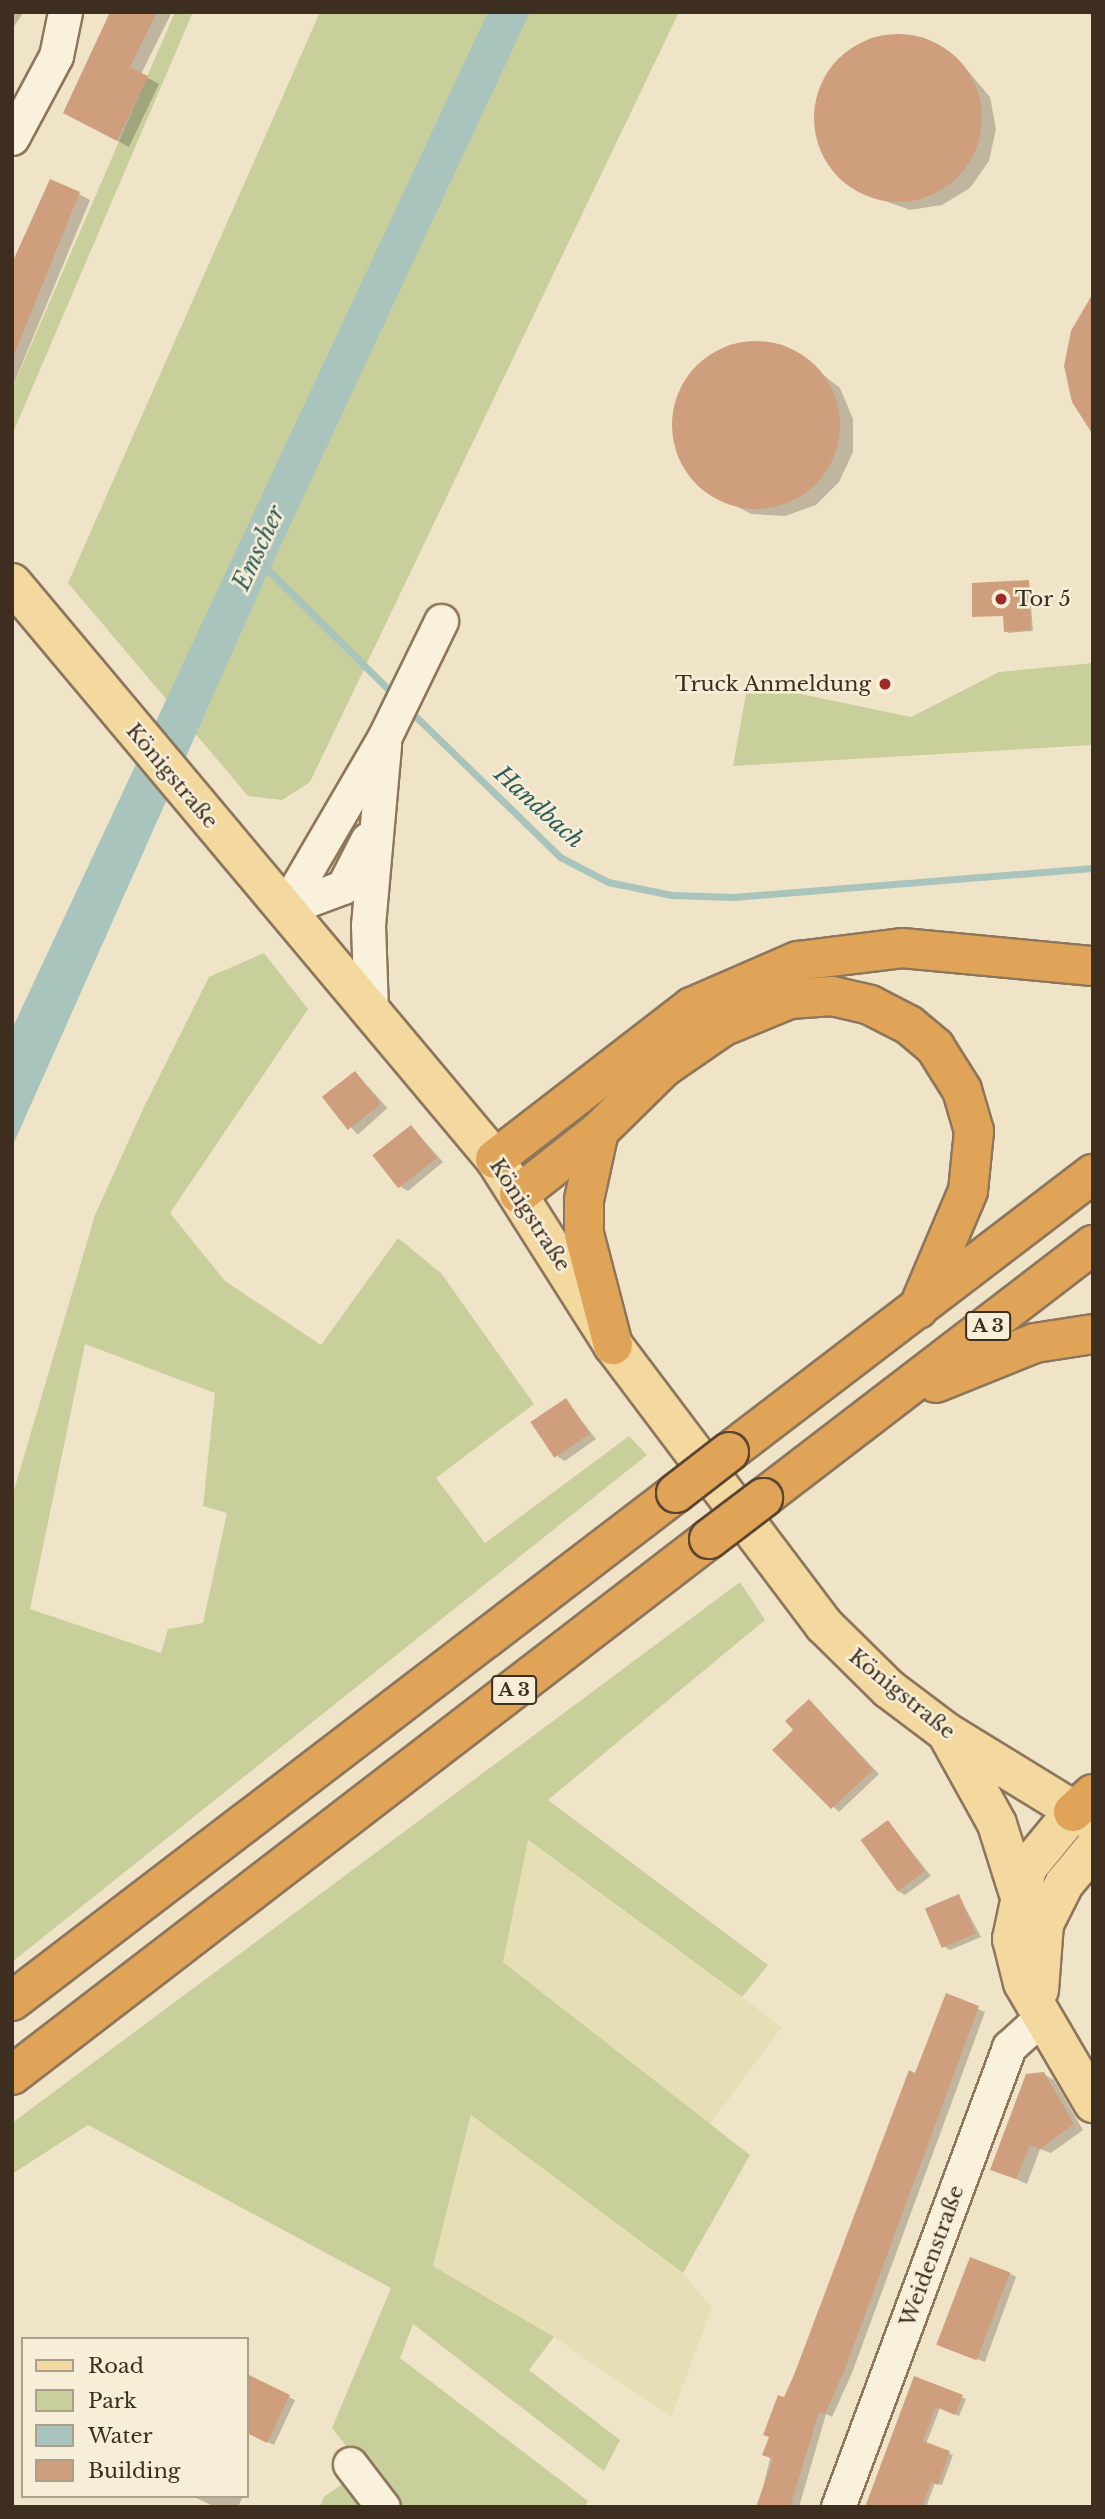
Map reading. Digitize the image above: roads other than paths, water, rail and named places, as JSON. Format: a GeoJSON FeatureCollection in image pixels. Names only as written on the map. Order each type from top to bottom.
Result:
{"type":"FeatureCollection","features":[{"type":"Feature","properties":{"kind":"highway"},"geometry":{"type":"LineString","coordinates":[[495,1158],[692,1007],[798,961],[902,948],[1093,966]]}},
{"type":"Feature","properties":{"kind":"highway"},"geometry":{"type":"LineString","coordinates":[[519,1194],[599,1131],[688,1049],[766,1006],[832,996],[900,1019],[943,1057],[962,1090],[974,1131],[968,1191],[918,1309]]}},
{"type":"Feature","properties":{"kind":"highway"},"geometry":{"type":"LineString","coordinates":[[599,1131],[584,1200],[584,1234],[613,1345]]}},
{"type":"Feature","properties":{"kind":"highway","name":"A 3"},"geometry":{"type":"LineString","coordinates":[[12,2001],[1093,1174]]}},
{"type":"Feature","properties":{"kind":"highway","name":"A 3"},"geometry":{"type":"LineString","coordinates":[[12,2075],[1093,1245]]}},
{"type":"Feature","properties":{"kind":"highway"},"geometry":{"type":"LineString","coordinates":[[882,1406],[1008,1352],[1093,1334]]}},
{"type":"Feature","properties":{"kind":"main road","name":"Königstraße"},"geometry":{"type":"LineString","coordinates":[[12,583],[220,834],[495,1158],[613,1345],[807,1605],[859,1663],[946,1732],[1086,1810],[1041,1846],[1018,1891],[1014,1954],[1042,2017],[1093,2103]]}},
{"type":"Feature","properties":{"kind":"main road"},"geometry":{"type":"LineString","coordinates":[[946,1732],[997,1824],[1018,1891]]}},
{"type":"Feature","properties":{"kind":"main road","name":"Königstraße"},"geometry":{"type":"LineString","coordinates":[[1042,2017],[1038,1960],[1044,1924],[1064,1884],[1093,1849]]}},
{"type":"Feature","properties":{"kind":"street"},"geometry":{"type":"LineString","coordinates":[[12,138],[56,56],[65,12]]}},
{"type":"Feature","properties":{"kind":"street"},"geometry":{"type":"LineString","coordinates":[[284,909],[394,712],[440,621]]}},
{"type":"Feature","properties":{"kind":"street"},"geometry":{"type":"LineString","coordinates":[[371,1011],[368,925],[375,821],[394,712]]}},
{"type":"Feature","properties":{"kind":"street"},"geometry":{"type":"LineString","coordinates":[[284,909],[343,887],[375,821]]}},
{"type":"Feature","properties":{"kind":"street","name":"Weidenstraße"},"geometry":{"type":"LineString","coordinates":[[838,2507],[1009,2047],[1042,2017]]}},
{"type":"Feature","properties":{"kind":"street"},"geometry":{"type":"LineString","coordinates":[[350,2464],[383,2507]]}},
{"type":"Feature","properties":{"kind":"water","name":"Emscher"},"geometry":{"type":"Polygon","coordinates":[[[488,12],[530,12],[266,577],[12,1147],[12,1029],[488,12]]]}},
{"type":"Feature","properties":{"kind":"waterway","name":"Handbach"},"geometry":{"type":"LineString","coordinates":[[263,565],[394,695]]}},
{"type":"Feature","properties":{"kind":"waterway","name":"Handbach"},"geometry":{"type":"LineString","coordinates":[[407,708],[560,857],[608,882],[672,895],[733,897],[1093,868]]}},
{"type":"Feature","properties":{"kind":"place","name":"Tor 5"},"geometry":{"type":"Point","coordinates":[1001,599]}},
{"type":"Feature","properties":{"kind":"place","name":"Truck Anmeldung"},"geometry":{"type":"Point","coordinates":[885,684]}}]}
